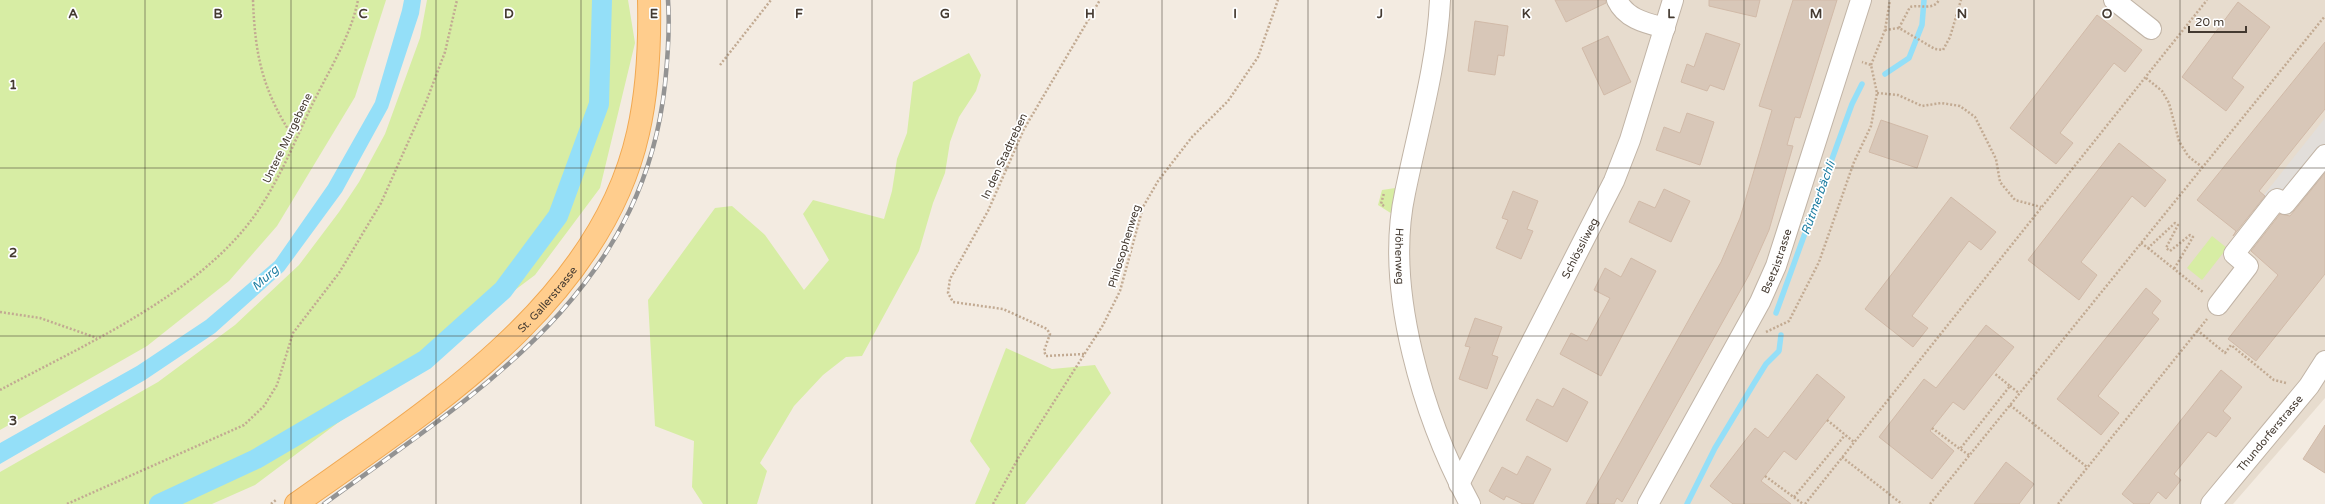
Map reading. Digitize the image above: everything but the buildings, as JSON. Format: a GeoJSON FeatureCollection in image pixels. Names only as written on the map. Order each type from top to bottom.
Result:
{"type":"FeatureCollection","features":[{"type":"Feature","properties":{"kind":"main road","name":"St. Gallerstrasse"},"geometry":{"type":"LineString","coordinates":[[287,502],[398,432],[483,364],[542,307],[590,244],[621,186],[638,134],[648,75],[649,0]]}},
{"type":"Feature","properties":{"kind":"street","name":"Höhenweg"},"geometry":{"type":"LineString","coordinates":[[1440,0],[1436,46],[1405,193],[1400,225],[1399,254],[1402,290],[1408,328],[1425,398],[1440,442],[1470,504]]}},
{"type":"Feature","properties":{"kind":"street"},"geometry":{"type":"LineString","coordinates":[[1617,0],[1620,7],[1637,21],[1665,28]]}},
{"type":"Feature","properties":{"kind":"street","name":"Schlössliweg"},"geometry":{"type":"LineString","coordinates":[[1460,484],[1614,181],[1630,140],[1673,0]]}},
{"type":"Feature","properties":{"kind":"street","name":"Bsetzistrasse"},"geometry":{"type":"LineString","coordinates":[[1648,504],[1764,295],[1776,266],[1861,0]]}},
{"type":"Feature","properties":{"kind":"street"},"geometry":{"type":"LineString","coordinates":[[2114,0],[2151,29]]}},
{"type":"Feature","properties":{"kind":"street"},"geometry":{"type":"LineString","coordinates":[[2218,304],[2248,266],[2234,254],[2277,199],[2285,204],[2325,155]]}},
{"type":"Feature","properties":{"kind":"street","name":"Thundorferstrasse"},"geometry":{"type":"LineString","coordinates":[[2211,504],[2304,392],[2325,361]]}},
{"type":"Feature","properties":{"kind":"path"},"geometry":{"type":"LineString","coordinates":[[253,0],[254,35],[267,89],[278,114],[295,140]]}},
{"type":"Feature","properties":{"kind":"path","name":"Untere Murgebene"},"geometry":{"type":"LineString","coordinates":[[0,390],[97,338],[161,301],[202,269],[231,243],[254,216],[278,178],[350,27],[358,0]]}},
{"type":"Feature","properties":{"kind":"path"},"geometry":{"type":"LineString","coordinates":[[67,504],[244,425],[264,406],[276,384],[293,333],[339,273],[381,203],[426,102],[445,52],[457,0]]}},
{"type":"Feature","properties":{"kind":"path"},"geometry":{"type":"LineString","coordinates":[[720,65],[771,0]]}},
{"type":"Feature","properties":{"kind":"path","name":"In den Stadtreben"},"geometry":{"type":"LineString","coordinates":[[1085,354],[1046,356],[1044,351],[1050,334],[1047,329],[1003,309],[953,302],[948,293],[950,279],[988,211],[1024,129],[1100,0]]}},
{"type":"Feature","properties":{"kind":"path","name":"Philosophenweg"},"geometry":{"type":"LineString","coordinates":[[993,504],[1020,455],[1103,325],[1120,291],[1143,207],[1158,182],[1192,137],[1228,101],[1258,58],[1278,0]]}},
{"type":"Feature","properties":{"kind":"path"},"geometry":{"type":"LineString","coordinates":[[1890,0],[1885,30],[1871,65],[1877,93],[1898,95],[1922,106],[1941,103],[1960,106],[1976,117],[1996,159],[2000,182],[2015,200],[2041,207]]}},
{"type":"Feature","properties":{"kind":"path"},"geometry":{"type":"LineString","coordinates":[[1899,28],[1910,7],[1919,5],[1932,7],[1937,5],[1940,0]]}},
{"type":"Feature","properties":{"kind":"path"},"geometry":{"type":"LineString","coordinates":[[1885,30],[1899,28],[1935,49],[1943,50],[1950,37],[1960,0]]}},
{"type":"Feature","properties":{"kind":"path"},"geometry":{"type":"LineString","coordinates":[[1765,476],[1804,504],[2207,0]]}},
{"type":"Feature","properties":{"kind":"path"},"geometry":{"type":"LineString","coordinates":[[1930,504],[2325,16]]}},
{"type":"Feature","properties":{"kind":"path"},"geometry":{"type":"LineString","coordinates":[[1843,55],[1871,65]]}},
{"type":"Feature","properties":{"kind":"path"},"geometry":{"type":"LineString","coordinates":[[2146,78],[2162,92],[2169,103],[2179,141],[2188,156],[2202,167]]}},
{"type":"Feature","properties":{"kind":"path"},"geometry":{"type":"LineString","coordinates":[[2148,248],[2176,223],[2178,225],[2166,248],[2170,251],[2190,235],[2193,237],[2174,269]]}},
{"type":"Feature","properties":{"kind":"path"},"geometry":{"type":"LineString","coordinates":[[2058,504],[2218,304],[2141,243]]}},
{"type":"Feature","properties":{"kind":"path"},"geometry":{"type":"LineString","coordinates":[[0,312],[40,318],[97,338]]}},
{"type":"Feature","properties":{"kind":"path"},"geometry":{"type":"LineString","coordinates":[[2197,330],[2224,353],[2231,345],[2274,380],[2287,383]]}},
{"type":"Feature","properties":{"kind":"path"},"geometry":{"type":"LineString","coordinates":[[1994,373],[2019,393]]}},
{"type":"Feature","properties":{"kind":"path"},"geometry":{"type":"LineString","coordinates":[[1960,449],[2010,386]]}},
{"type":"Feature","properties":{"kind":"path"},"geometry":{"type":"LineString","coordinates":[[2010,405],[2087,468]]}},
{"type":"Feature","properties":{"kind":"path"},"geometry":{"type":"LineString","coordinates":[[1827,420],[1854,442]]}},
{"type":"Feature","properties":{"kind":"path"},"geometry":{"type":"LineString","coordinates":[[1932,428],[1969,455]]}},
{"type":"Feature","properties":{"kind":"path"},"geometry":{"type":"LineString","coordinates":[[1794,498],[1845,435]]}},
{"type":"Feature","properties":{"kind":"path"},"geometry":{"type":"LineString","coordinates":[[1842,457],[1902,504]]}},
{"type":"Feature","properties":{"kind":"path"},"geometry":{"type":"LineString","coordinates":[[271,504],[287,502]]}},
{"type":"Feature","properties":{"kind":"shaded area"},"geometry":{"type":"Polygon","coordinates":[[[1440,0],[2325,0],[2325,398],[2233,504],[1470,504],[1459,484],[1402,290],[1440,0]]]}},
{"type":"Feature","properties":{"kind":"shaded area"},"geometry":{"type":"Polygon","coordinates":[[[2325,118],[2325,145],[2282,199],[2262,211],[2255,206],[2325,118]]]}},
{"type":"Feature","properties":{"kind":"green space"},"geometry":{"type":"Polygon","coordinates":[[[0,0],[386,0],[355,97],[277,226],[229,281],[147,346],[0,430],[0,0]]]}},
{"type":"Feature","properties":{"kind":"green space"},"geometry":{"type":"Polygon","coordinates":[[[427,0],[628,0],[635,43],[600,188],[535,275],[255,485],[212,504],[0,504],[0,472],[158,382],[235,325],[299,265],[339,212],[359,182],[385,134],[420,38],[427,0]]]}},
{"type":"Feature","properties":{"kind":"green space"},"geometry":{"type":"Polygon","coordinates":[[[969,53],[981,75],[976,91],[959,117],[950,142],[945,173],[933,203],[919,251],[862,356],[846,357],[823,375],[794,406],[760,463],[767,471],[757,504],[703,504],[692,487],[694,441],[655,426],[648,300],[715,208],[732,206],[765,235],[804,290],[829,260],[803,214],[813,200],[884,219],[892,191],[897,159],[907,133],[913,82],[969,53]]]}},
{"type":"Feature","properties":{"kind":"green space"},"geometry":{"type":"Polygon","coordinates":[[[1402,187],[1397,217],[1378,205],[1382,190],[1402,187]]]}},
{"type":"Feature","properties":{"kind":"green space"},"geometry":{"type":"Polygon","coordinates":[[[2212,236],[2227,248],[2202,280],[2187,268],[2212,236]]]}},
{"type":"Feature","properties":{"kind":"green space"},"geometry":{"type":"Polygon","coordinates":[[[1006,348],[1052,369],[1095,365],[1111,393],[1025,504],[975,504],[990,469],[970,441],[1006,348]]]}},
{"type":"Feature","properties":{"kind":"water","name":"Murg"},"geometry":{"type":"Polygon","coordinates":[[[404,0],[421,0],[419,14],[388,108],[342,192],[284,271],[215,333],[145,380],[0,464],[0,443],[137,366],[206,320],[275,261],[328,185],[375,102],[404,0]]]}},
{"type":"Feature","properties":{"kind":"waterway"},"geometry":{"type":"LineString","coordinates":[[159,504],[256,459],[425,360],[503,290],[558,216],[599,104],[602,0]]}},
{"type":"Feature","properties":{"kind":"waterway","name":"Rütmerbächli"},"geometry":{"type":"LineString","coordinates":[[1885,74],[1909,58],[1922,25],[1924,0]]}},
{"type":"Feature","properties":{"kind":"waterway","name":"Rütmerbächli"},"geometry":{"type":"LineString","coordinates":[[1776,313],[1852,104],[1862,84]]}},
{"type":"Feature","properties":{"kind":"waterway","name":"Rütmerbächli"},"geometry":{"type":"LineString","coordinates":[[1687,504],[1715,448],[1766,364],[1779,351],[1781,335]]}},
{"type":"Feature","properties":{"kind":"railway"},"geometry":{"type":"LineString","coordinates":[[324,504],[439,420],[494,377],[544,330],[588,279],[624,222],[650,157],[665,84],[669,21],[668,0]]}}]}
